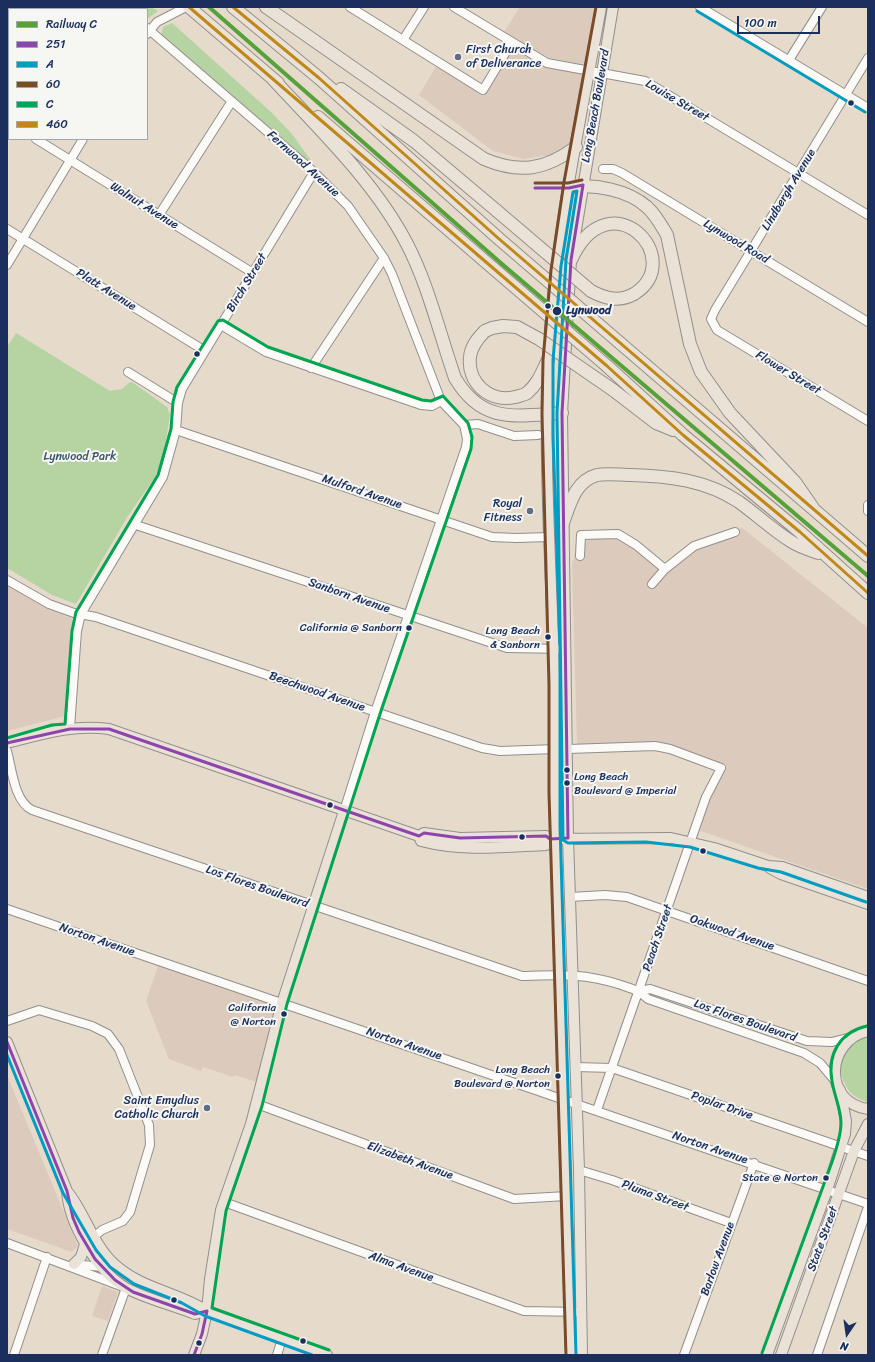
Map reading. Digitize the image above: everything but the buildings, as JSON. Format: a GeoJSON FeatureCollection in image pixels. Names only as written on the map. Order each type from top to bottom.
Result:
{"type":"FeatureCollection","features":[{"type":"Feature","properties":{"kind":"highway"},"geometry":{"type":"LineString","coordinates":[[189,7],[607,366],[683,434],[789,523],[868,593]]}},
{"type":"Feature","properties":{"kind":"highway"},"geometry":{"type":"LineString","coordinates":[[266,7],[484,159],[511,168],[530,168],[559,160],[576,147]]}},
{"type":"Feature","properties":{"kind":"highway"},"geometry":{"type":"LineString","coordinates":[[233,8],[319,78],[498,238],[868,556]]}},
{"type":"Feature","properties":{"kind":"highway"},"geometry":{"type":"LineString","coordinates":[[272,78],[350,162],[388,213],[407,244],[420,275],[455,378],[463,393],[476,405],[489,412],[511,415],[562,413]]}},
{"type":"Feature","properties":{"kind":"highway"},"geometry":{"type":"LineString","coordinates":[[319,78],[335,85],[414,141],[592,291],[604,298],[626,298],[642,289],[653,266],[652,255],[648,244],[640,233],[621,224],[602,225],[590,232],[571,260]]}},
{"type":"Feature","properties":{"kind":"highway"},"geometry":{"type":"LineString","coordinates":[[569,188],[583,185],[629,195],[647,207],[658,219],[667,235],[670,245],[690,344],[701,372],[730,414],[795,482],[813,508]]}},
{"type":"Feature","properties":{"kind":"highway"},"geometry":{"type":"LineString","coordinates":[[548,360],[537,383],[525,394],[508,398],[491,396],[482,390],[473,378],[470,368],[470,356],[476,341],[485,331],[504,326],[517,327],[539,339],[613,390],[656,423],[683,434]]}},
{"type":"Feature","properties":{"kind":"highway"},"geometry":{"type":"LineString","coordinates":[[563,523],[574,493],[584,482],[598,475],[659,476],[678,478],[698,482],[715,489],[738,502],[793,543],[825,556]]}},
{"type":"Feature","properties":{"kind":"main road","name":"Long Beach Boulevard"},"geometry":{"type":"LineString","coordinates":[[571,1355],[560,975],[553,839],[556,749],[555,649],[550,537],[548,360],[556,265],[601,7]]}},
{"type":"Feature","properties":{"kind":"main road","name":"Long Beach Boulevard"},"geometry":{"type":"LineString","coordinates":[[582,1355],[579,1170],[568,838],[568,749],[562,413],[571,260],[613,7]]}},
{"type":"Feature","properties":{"kind":"main road"},"geometry":{"type":"LineString","coordinates":[[7,743],[53,730],[96,727],[124,733],[419,836],[421,841],[452,848],[468,849],[546,845],[553,839],[568,838],[658,837],[691,842],[768,866],[782,867],[868,896]]}},
{"type":"Feature","properties":{"kind":"main road"},"geometry":{"type":"LineString","coordinates":[[194,1355],[202,1334],[207,1311],[210,1279],[224,1202],[257,1104],[282,1003],[344,810]]}},
{"type":"Feature","properties":{"kind":"main road"},"geometry":{"type":"LineString","coordinates":[[768,866],[781,874],[868,904]]}},
{"type":"Feature","properties":{"kind":"main road","name":"State Street"},"geometry":{"type":"LineString","coordinates":[[767,1355],[827,1190],[841,1146],[846,1121],[834,1070],[836,1057],[842,1046],[862,1032]]}},
{"type":"Feature","properties":{"kind":"main road"},"geometry":{"type":"LineString","coordinates":[[7,1042],[67,1191],[68,1204],[85,1244],[102,1267],[126,1288],[195,1314],[207,1311]]}},
{"type":"Feature","properties":{"kind":"main road"},"geometry":{"type":"LineString","coordinates":[[838,1086],[846,1099],[855,1105],[868,1109]]}},
{"type":"Feature","properties":{"kind":"main road","name":"State Street"},"geometry":{"type":"LineString","coordinates":[[781,1355],[840,1194],[854,1151],[868,1124]]}},
{"type":"Feature","properties":{"kind":"main road"},"geometry":{"type":"LineString","coordinates":[[564,1138],[569,1143],[571,1168],[579,1170]]}},
{"type":"Feature","properties":{"kind":"main road"},"geometry":{"type":"LineString","coordinates":[[67,1191],[77,1203],[94,1236],[113,1263],[130,1277],[198,1305],[207,1311],[327,1355]]}},
{"type":"Feature","properties":{"kind":"main road"},"geometry":{"type":"LineString","coordinates":[[567,1196],[572,1198],[574,1218],[580,1224]]}},
{"type":"Feature","properties":{"kind":"main road"},"geometry":{"type":"LineString","coordinates":[[74,1264],[81,1257],[85,1244]]}},
{"type":"Feature","properties":{"kind":"main road"},"geometry":{"type":"LineString","coordinates":[[776,1331],[788,1335]]}},
{"type":"Feature","properties":{"kind":"street"},"geometry":{"type":"LineString","coordinates":[[148,31],[160,19],[186,7]]}},
{"type":"Feature","properties":{"kind":"street"},"geometry":{"type":"LineString","coordinates":[[350,7],[361,10],[403,40],[482,90],[512,42]]}},
{"type":"Feature","properties":{"kind":"street"},"geometry":{"type":"LineString","coordinates":[[403,40],[424,7]]}},
{"type":"Feature","properties":{"kind":"street","name":"Louise Street"},"geometry":{"type":"LineString","coordinates":[[454,7],[550,64],[645,81],[868,215]]}},
{"type":"Feature","properties":{"kind":"street"},"geometry":{"type":"LineString","coordinates":[[700,7],[868,108]]}},
{"type":"Feature","properties":{"kind":"street"},"geometry":{"type":"LineString","coordinates":[[789,60],[822,7]]}},
{"type":"Feature","properties":{"kind":"street","name":"Fernwood Avenue"},"geometry":{"type":"LineString","coordinates":[[148,31],[314,172],[348,206],[384,258],[402,297],[441,401]]}},
{"type":"Feature","properties":{"kind":"street","name":"Lindbergh Avenue"},"geometry":{"type":"LineString","coordinates":[[712,322],[713,313],[868,58]]}},
{"type":"Feature","properties":{"kind":"street"},"geometry":{"type":"LineString","coordinates":[[159,215],[232,101]]}},
{"type":"Feature","properties":{"kind":"street","name":"Walnut Avenue"},"geometry":{"type":"LineString","coordinates":[[38,140],[253,273]]}},
{"type":"Feature","properties":{"kind":"street"},"geometry":{"type":"LineString","coordinates":[[7,265],[83,140]]}},
{"type":"Feature","properties":{"kind":"street","name":"Lynwood Road"},"geometry":{"type":"LineString","coordinates":[[603,169],[613,169],[622,173],[868,322]]}},
{"type":"Feature","properties":{"kind":"street","name":"Birch Street"},"geometry":{"type":"LineString","coordinates":[[70,728],[77,631],[81,614],[136,525],[163,477],[176,430],[178,403],[182,389],[314,172]]}},
{"type":"Feature","properties":{"kind":"street","name":"Platt Avenue"},"geometry":{"type":"LineString","coordinates":[[7,228],[205,351]]}},
{"type":"Feature","properties":{"kind":"street"},"geometry":{"type":"LineString","coordinates":[[311,368],[384,258]]}},
{"type":"Feature","properties":{"kind":"street","name":"Flower Street"},"geometry":{"type":"LineString","coordinates":[[712,322],[717,330],[868,421]]}},
{"type":"Feature","properties":{"kind":"street"},"geometry":{"type":"LineString","coordinates":[[221,325],[266,352],[311,368],[421,405],[432,406],[441,401],[464,425],[467,439],[466,447],[375,712],[344,810]]}},
{"type":"Feature","properties":{"kind":"street"},"geometry":{"type":"LineString","coordinates":[[128,372],[178,403]]}},
{"type":"Feature","properties":{"kind":"street"},"geometry":{"type":"LineString","coordinates":[[464,425],[478,424],[514,436],[538,436]]}},
{"type":"Feature","properties":{"kind":"street","name":"Mulford Avenue"},"geometry":{"type":"LineString","coordinates":[[176,430],[492,537],[550,537]]}},
{"type":"Feature","properties":{"kind":"street"},"geometry":{"type":"LineString","coordinates":[[868,505],[868,510]]}},
{"type":"Feature","properties":{"kind":"street","name":"Sanborn Avenue"},"geometry":{"type":"LineString","coordinates":[[136,525],[507,648],[566,648]]}},
{"type":"Feature","properties":{"kind":"street"},"geometry":{"type":"LineString","coordinates":[[652,584],[665,569],[694,546],[734,532]]}},
{"type":"Feature","properties":{"kind":"street"},"geometry":{"type":"LineString","coordinates":[[580,556],[581,535],[618,534],[636,545],[665,569]]}},
{"type":"Feature","properties":{"kind":"street","name":"Beechwood Avenue"},"geometry":{"type":"LineString","coordinates":[[7,580],[49,604],[130,628],[491,751],[556,749]]}},
{"type":"Feature","properties":{"kind":"street","name":"Peach Street"},"geometry":{"type":"LineString","coordinates":[[568,749],[655,746],[670,749],[721,768],[706,797],[668,911],[597,1110]]}},
{"type":"Feature","properties":{"kind":"street","name":"Los Flores Boulevard"},"geometry":{"type":"LineString","coordinates":[[7,751],[20,797],[25,805],[32,810],[522,976],[572,975],[596,977],[640,991],[648,999],[804,1053],[820,1064],[838,1086]]}},
{"type":"Feature","properties":{"kind":"street","name":"Oakwood Avenue"},"geometry":{"type":"LineString","coordinates":[[570,898],[605,895],[627,897],[868,980]]}},
{"type":"Feature","properties":{"kind":"street","name":"Norton Avenue"},"geometry":{"type":"LineString","coordinates":[[7,909],[576,1102],[868,1204]]}},
{"type":"Feature","properties":{"kind":"street","name":"Los Flores Boulevard"},"geometry":{"type":"LineString","coordinates":[[640,991],[650,988],[807,1041],[832,1042],[862,1032]]}},
{"type":"Feature","properties":{"kind":"street"},"geometry":{"type":"LineString","coordinates":[[7,1021],[33,1011],[44,1011],[100,1029],[114,1040],[119,1049],[149,1125],[150,1145],[127,1217],[123,1221],[102,1230],[85,1244]]}},
{"type":"Feature","properties":{"kind":"street","name":"Poplar Drive"},"geometry":{"type":"LineString","coordinates":[[575,1067],[612,1068],[868,1156]]}},
{"type":"Feature","properties":{"kind":"street","name":"Elizabeth Avenue"},"geometry":{"type":"LineString","coordinates":[[257,1104],[514,1199],[567,1196]]}},
{"type":"Feature","properties":{"kind":"street","name":"Barlow Avenue"},"geometry":{"type":"LineString","coordinates":[[684,1355],[754,1163]]}},
{"type":"Feature","properties":{"kind":"street","name":"Pluma Street"},"geometry":{"type":"LineString","coordinates":[[579,1170],[612,1180],[731,1223]]}},
{"type":"Feature","properties":{"kind":"street","name":"Alma Avenue"},"geometry":{"type":"LineString","coordinates":[[224,1202],[524,1311],[582,1312]]}},
{"type":"Feature","properties":{"kind":"street"},"geometry":{"type":"LineString","coordinates":[[817,1355],[868,1207]]}},
{"type":"Feature","properties":{"kind":"street"},"geometry":{"type":"LineString","coordinates":[[7,1242],[126,1288],[102,1355]]}},
{"type":"Feature","properties":{"kind":"street"},"geometry":{"type":"LineString","coordinates":[[47,1257],[74,1264],[102,1267],[113,1263]]}},
{"type":"Feature","properties":{"kind":"street"},"geometry":{"type":"LineString","coordinates":[[14,1355],[47,1257]]}},
{"type":"Feature","properties":{"kind":"street"},"geometry":{"type":"LineString","coordinates":[[277,1355],[282,1339]]}},
{"type":"Feature","properties":{"kind":"shaded area"},"geometry":{"type":"Polygon","coordinates":[[[520,7],[595,7],[585,63],[581,64],[549,58],[504,32],[520,7]]]}},
{"type":"Feature","properties":{"kind":"shaded area"},"geometry":{"type":"Polygon","coordinates":[[[513,46],[548,68],[580,73],[582,76],[570,146],[555,154],[524,159],[493,151],[419,95],[437,65],[484,94],[513,46]]]}},
{"type":"Feature","properties":{"kind":"shaded area"},"geometry":{"type":"Polygon","coordinates":[[[741,527],[868,628],[868,889],[698,830],[723,766],[663,744],[577,745],[572,566],[576,540],[619,538],[667,573],[690,551],[734,536],[741,527]]]}},
{"type":"Feature","properties":{"kind":"shaded area"},"geometry":{"type":"Polygon","coordinates":[[[7,585],[51,610],[71,618],[73,621],[65,716],[7,731],[7,585]]]}},
{"type":"Feature","properties":{"kind":"shaded area"},"geometry":{"type":"Polygon","coordinates":[[[159,963],[281,1003],[261,1083],[234,1075],[233,1077],[203,1067],[201,1071],[169,1059],[146,1001],[159,963]]]}},
{"type":"Feature","properties":{"kind":"shaded area"},"geometry":{"type":"Polygon","coordinates":[[[7,1075],[78,1246],[72,1252],[7,1229],[7,1075]]]}},
{"type":"Feature","properties":{"kind":"shaded area"},"geometry":{"type":"Polygon","coordinates":[[[102,1286],[118,1292],[108,1321],[92,1316],[102,1286]]]}},
{"type":"Feature","properties":{"kind":"green space"},"geometry":{"type":"Polygon","coordinates":[[[127,7],[151,7],[158,11],[148,18],[148,8],[127,7]]]}},
{"type":"Feature","properties":{"kind":"green space"},"geometry":{"type":"Polygon","coordinates":[[[172,23],[271,112],[292,134],[312,162],[311,163],[161,35],[163,27],[172,23]]]}},
{"type":"Feature","properties":{"kind":"green space","name":"Lynwood Park"},"geometry":{"type":"Polygon","coordinates":[[[16,333],[110,391],[122,389],[132,382],[167,407],[170,415],[164,452],[155,477],[128,516],[76,604],[52,595],[7,568],[7,347],[16,333]]]}},
{"type":"Feature","properties":{"kind":"green space"},"geometry":{"type":"Polygon","coordinates":[[[868,1037],[868,1102],[856,1097],[848,1089],[843,1079],[841,1069],[843,1058],[847,1049],[856,1041],[868,1037]]]}},
{"type":"Feature","properties":{"kind":"rail line","name":"C"},"geometry":{"type":"LineString","coordinates":[[209,7],[502,264],[868,576]]}},
{"type":"Feature","properties":{"kind":"transit line","name":"460"},"geometry":{"type":"LineString","coordinates":[[189,7],[607,366],[683,435],[800,532],[868,593]]}},
{"type":"Feature","properties":{"kind":"transit line","name":"460"},"geometry":{"type":"LineString","coordinates":[[233,7],[319,78],[498,238],[868,556]]}},
{"type":"Feature","properties":{"kind":"transit line","name":"60"},"geometry":{"type":"LineString","coordinates":[[566,1355],[549,793],[549,685],[542,414],[543,360],[551,270],[564,182],[596,7]]}},
{"type":"Feature","properties":{"kind":"transit line","name":"A"},"geometry":{"type":"LineString","coordinates":[[697,11],[865,112]]}},
{"type":"Feature","properties":{"kind":"transit line","name":"60"},"geometry":{"type":"LineString","coordinates":[[535,183],[568,183],[582,180]]}},
{"type":"Feature","properties":{"kind":"transit line","name":"251"},"geometry":{"type":"LineString","coordinates":[[535,188],[569,188],[583,185]]}},
{"type":"Feature","properties":{"kind":"transit line","name":"251"},"geometry":{"type":"LineString","coordinates":[[568,838],[562,413],[571,260],[583,185]]}},
{"type":"Feature","properties":{"kind":"transit line","name":"A"},"geometry":{"type":"LineString","coordinates":[[576,1355],[560,826],[560,649],[553,435],[553,360],[561,266],[573,192],[577,191],[566,260],[557,413],[563,840],[568,843],[646,842],[690,847],[758,868],[781,872],[866,902]]}},
{"type":"Feature","properties":{"kind":"transit line","name":"C"},"geometry":{"type":"LineString","coordinates":[[7,738],[52,725],[65,724],[72,631],[76,612],[158,475],[171,429],[173,402],[177,387],[218,321],[223,320],[268,347],[422,400],[431,401],[443,396],[468,423],[472,437],[471,449],[380,714],[287,1004],[262,1106],[226,1211],[212,1308],[329,1350]]}},
{"type":"Feature","properties":{"kind":"transit line","name":"251"},"geometry":{"type":"LineString","coordinates":[[7,743],[70,729],[109,729],[419,836],[424,833],[460,838],[546,836],[550,839],[568,838]]}},
{"type":"Feature","properties":{"kind":"transit line","name":"C"},"geometry":{"type":"LineString","coordinates":[[762,1353],[837,1148],[841,1128],[841,1118],[831,1071],[834,1053],[849,1033],[867,1026]]}},
{"type":"Feature","properties":{"kind":"transit line","name":"251"},"geometry":{"type":"LineString","coordinates":[[7,1042],[67,1191],[73,1218],[79,1232],[95,1259],[115,1280],[133,1292],[195,1314],[207,1311]]}},
{"type":"Feature","properties":{"kind":"transit line","name":"A"},"geometry":{"type":"LineString","coordinates":[[7,1055],[63,1193],[96,1250],[110,1267],[134,1284],[182,1303],[205,1316],[312,1355]]}},
{"type":"Feature","properties":{"kind":"transit line","name":"251"},"geometry":{"type":"LineString","coordinates":[[194,1355],[202,1334],[207,1311]]}},
{"type":"Feature","properties":{"kind":"place","name":"First Church of Deliverance"},"geometry":{"type":"Point","coordinates":[458,57]}},
{"type":"Feature","properties":{"kind":"place","name":"Lynwood"},"geometry":{"type":"Point","coordinates":[557,311]}},
{"type":"Feature","properties":{"kind":"place","name":"Royal Fitness"},"geometry":{"type":"Point","coordinates":[530,511]}},
{"type":"Feature","properties":{"kind":"place","name":"California @ Sanborn"},"geometry":{"type":"Point","coordinates":[409,628]}},
{"type":"Feature","properties":{"kind":"place","name":"Long Beach & Sanborn"},"geometry":{"type":"Point","coordinates":[548,637]}},
{"type":"Feature","properties":{"kind":"place","name":"Long Beach Boulevard @ Imperial"},"geometry":{"type":"Point","coordinates":[567,783]}},
{"type":"Feature","properties":{"kind":"place","name":"California @ Norton"},"geometry":{"type":"Point","coordinates":[284,1014]}},
{"type":"Feature","properties":{"kind":"place","name":"Long Beach Boulevard @ Norton"},"geometry":{"type":"Point","coordinates":[558,1076]}},
{"type":"Feature","properties":{"kind":"place","name":"Saint Emydius Catholic Church"},"geometry":{"type":"Point","coordinates":[207,1108]}},
{"type":"Feature","properties":{"kind":"place","name":"State @ Norton"},"geometry":{"type":"Point","coordinates":[826,1178]}}]}
